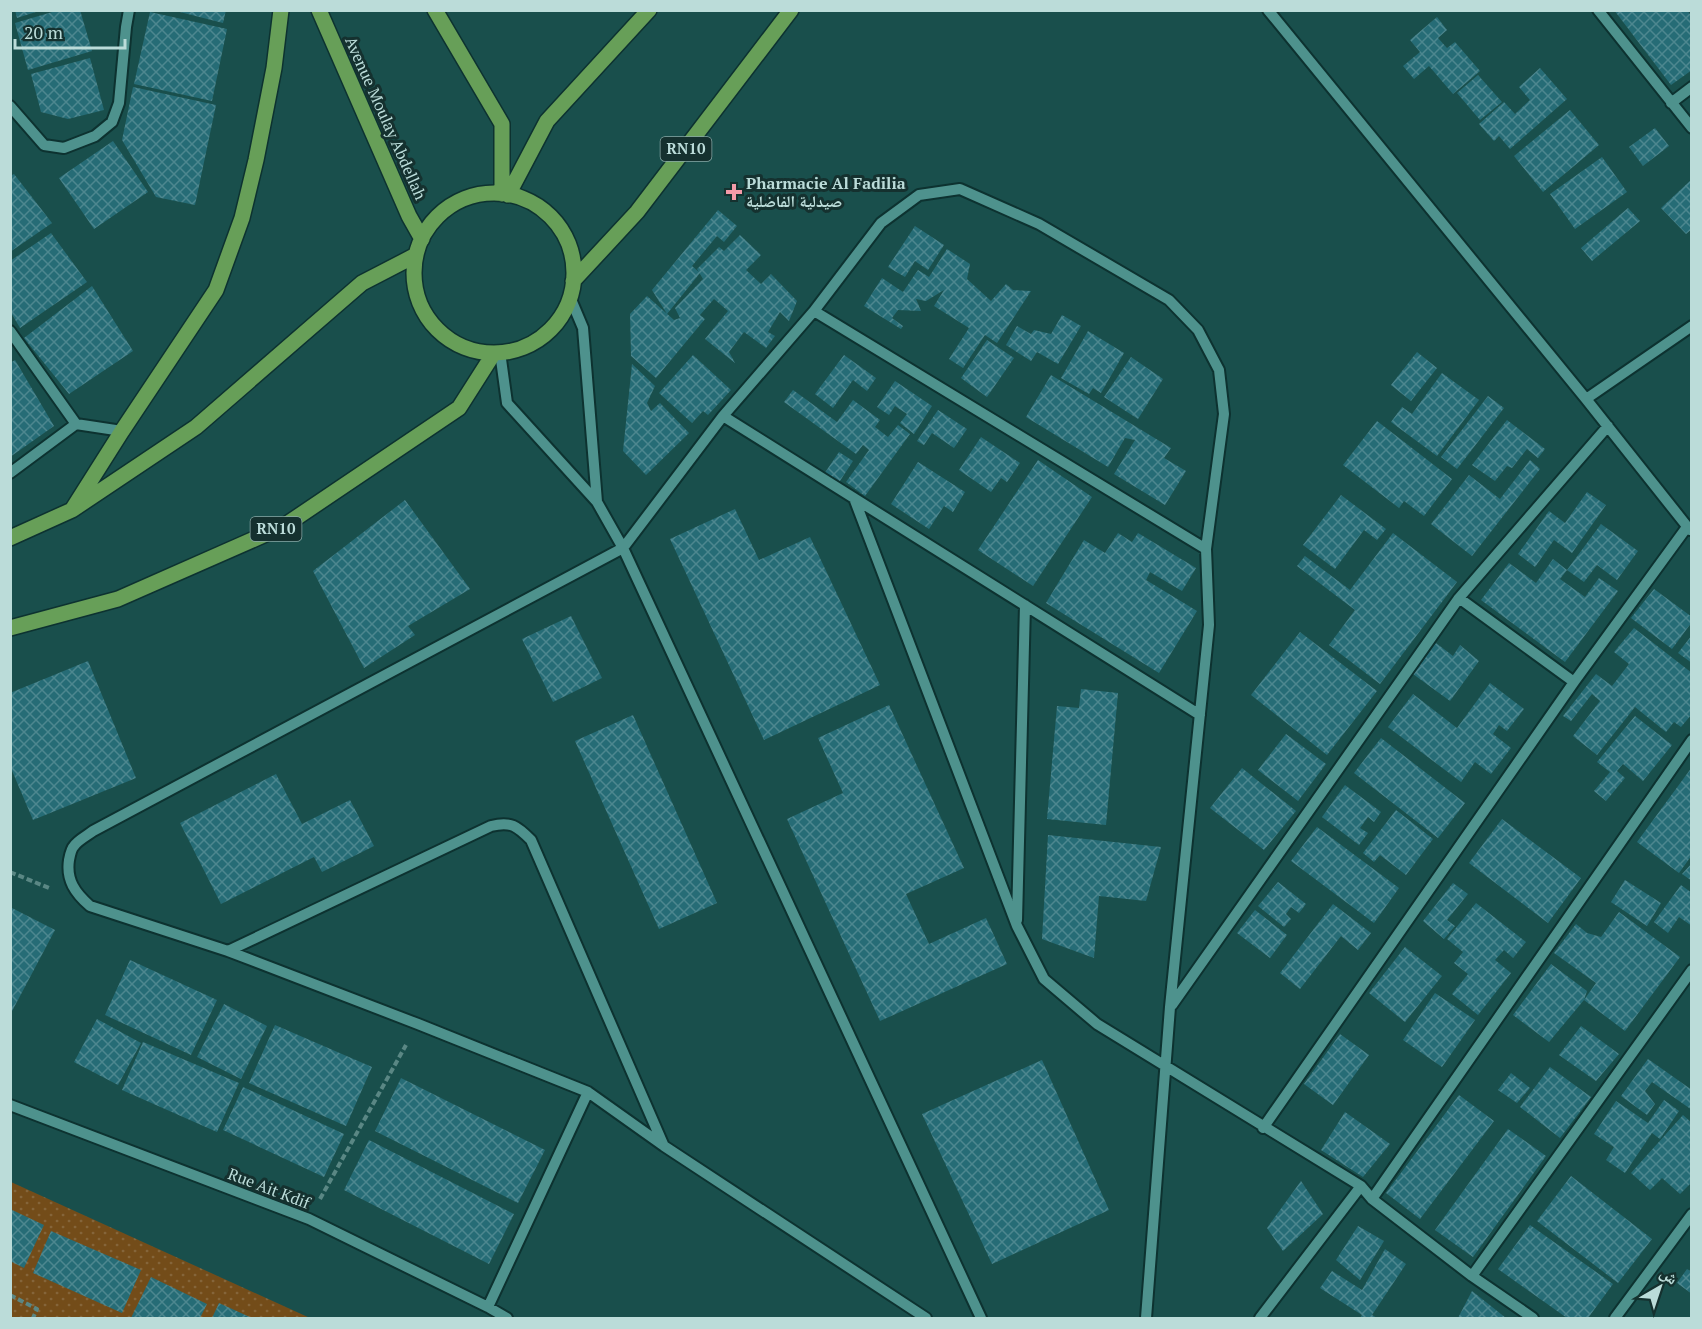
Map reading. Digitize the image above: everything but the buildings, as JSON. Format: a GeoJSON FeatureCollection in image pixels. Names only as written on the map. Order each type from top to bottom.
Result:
{"type":"FeatureCollection","features":[{"type":"Feature","properties":{"kind":"main road"},"geometry":{"type":"LineString","coordinates":[[72,510],[216,290],[242,218],[256,160],[274,68],[281,10]]}},
{"type":"Feature","properties":{"kind":"main road","name":"Avenue Moulay Abdellah"},"geometry":{"type":"LineString","coordinates":[[319,10],[409,216],[422,239]]}},
{"type":"Feature","properties":{"kind":"main road"},"geometry":{"type":"LineString","coordinates":[[435,10],[502,124],[505,194]]}},
{"type":"Feature","properties":{"kind":"main road"},"geometry":{"type":"LineString","coordinates":[[505,194],[547,121],[649,10]]}},
{"type":"Feature","properties":{"kind":"main road","name":"RN10"},"geometry":{"type":"LineString","coordinates":[[573,281],[637,213],[791,10]]}},
{"type":"Feature","properties":{"kind":"main road"},"geometry":{"type":"LineString","coordinates":[[505,194],[525,199],[539,207],[562,232],[573,264],[570,297],[564,312],[541,338],[511,351],[474,350],[454,342],[438,329],[425,313],[417,294],[414,273],[416,255],[430,224],[443,211],[474,195],[505,194]]}},
{"type":"Feature","properties":{"kind":"main road"},"geometry":{"type":"LineString","coordinates":[[10,538],[72,510],[196,427],[362,283],[416,255]]}},
{"type":"Feature","properties":{"kind":"main road","name":"RN10"},"geometry":{"type":"LineString","coordinates":[[10,628],[118,599],[284,526],[459,408],[497,352]]}},
{"type":"Feature","properties":{"kind":"street"},"geometry":{"type":"LineString","coordinates":[[10,106],[45,145],[64,148],[95,136],[112,122],[119,103],[129,10]]}},
{"type":"Feature","properties":{"kind":"street"},"geometry":{"type":"LineString","coordinates":[[1263,1128],[1574,682],[1689,530],[1608,426],[1268,10]]}},
{"type":"Feature","properties":{"kind":"street"},"geometry":{"type":"LineString","coordinates":[[1598,10],[1692,128]]}},
{"type":"Feature","properties":{"kind":"street"},"geometry":{"type":"LineString","coordinates":[[1671,103],[1692,87]]}},
{"type":"Feature","properties":{"kind":"street"},"geometry":{"type":"LineString","coordinates":[[926,1318],[664,1146],[588,1092],[228,951],[90,906],[80,897],[69,877],[70,855],[74,846],[93,831],[623,549],[723,416],[814,311],[882,223],[919,195],[960,189],[1039,224],[1169,300],[1198,330],[1219,370],[1224,414],[1206,549],[1209,625],[1170,1007],[1146,1318]]}},
{"type":"Feature","properties":{"kind":"street"},"geometry":{"type":"LineString","coordinates":[[570,297],[583,328],[597,502]]}},
{"type":"Feature","properties":{"kind":"street"},"geometry":{"type":"LineString","coordinates":[[814,311],[1206,549]]}},
{"type":"Feature","properties":{"kind":"street"},"geometry":{"type":"LineString","coordinates":[[1586,399],[1692,326]]}},
{"type":"Feature","properties":{"kind":"street"},"geometry":{"type":"LineString","coordinates":[[10,331],[14,345],[76,424],[122,431]]}},
{"type":"Feature","properties":{"kind":"street"},"geometry":{"type":"LineString","coordinates":[[497,352],[507,403],[597,502],[623,549],[981,1318]]}},
{"type":"Feature","properties":{"kind":"street"},"geometry":{"type":"LineString","coordinates":[[723,416],[1200,715]]}},
{"type":"Feature","properties":{"kind":"street"},"geometry":{"type":"LineString","coordinates":[[10,473],[76,424]]}},
{"type":"Feature","properties":{"kind":"street"},"geometry":{"type":"LineString","coordinates":[[1170,1007],[1459,598],[1608,426]]}},
{"type":"Feature","properties":{"kind":"street"},"geometry":{"type":"LineString","coordinates":[[854,498],[1017,926],[1044,980],[1097,1024],[1263,1128],[1361,1186],[1372,1199],[1472,1276],[1533,1318]]}},
{"type":"Feature","properties":{"kind":"street"},"geometry":{"type":"LineString","coordinates":[[1459,598],[1574,682]]}},
{"type":"Feature","properties":{"kind":"street"},"geometry":{"type":"LineString","coordinates":[[1017,926],[1025,605]]}},
{"type":"Feature","properties":{"kind":"street"},"geometry":{"type":"LineString","coordinates":[[1372,1199],[1692,740]]}},
{"type":"Feature","properties":{"kind":"street"},"geometry":{"type":"LineString","coordinates":[[228,951],[491,826],[504,823],[518,827],[531,840],[664,1146]]}},
{"type":"Feature","properties":{"kind":"street"},"geometry":{"type":"LineString","coordinates":[[1472,1276],[1692,970]]}},
{"type":"Feature","properties":{"kind":"street"},"geometry":{"type":"LineString","coordinates":[[488,1307],[588,1092]]}},
{"type":"Feature","properties":{"kind":"street","name":"Rue Ait Kdif"},"geometry":{"type":"LineString","coordinates":[[10,1105],[309,1219],[507,1318]]}},
{"type":"Feature","properties":{"kind":"street"},"geometry":{"type":"LineString","coordinates":[[1260,1318],[1361,1186]]}},
{"type":"Feature","properties":{"kind":"street"},"geometry":{"type":"LineString","coordinates":[[1615,1318],[1692,1214]]}},
{"type":"Feature","properties":{"kind":"path"},"geometry":{"type":"LineString","coordinates":[[309,1219],[418,1024]]}},
{"type":"Feature","properties":{"kind":"path"},"geometry":{"type":"LineString","coordinates":[[10,1295],[37,1309],[33,1318]]}},
{"type":"Feature","properties":{"kind":"shaded area"},"geometry":{"type":"Polygon","coordinates":[[[11,1182],[310,1318],[11,1318],[11,1182]]]}},
{"type":"Feature","properties":{"kind":"place","name":"Pharmacie Al Fadilia صيدلية الفاضلية"},"geometry":{"type":"Point","coordinates":[734,192]}}]}
